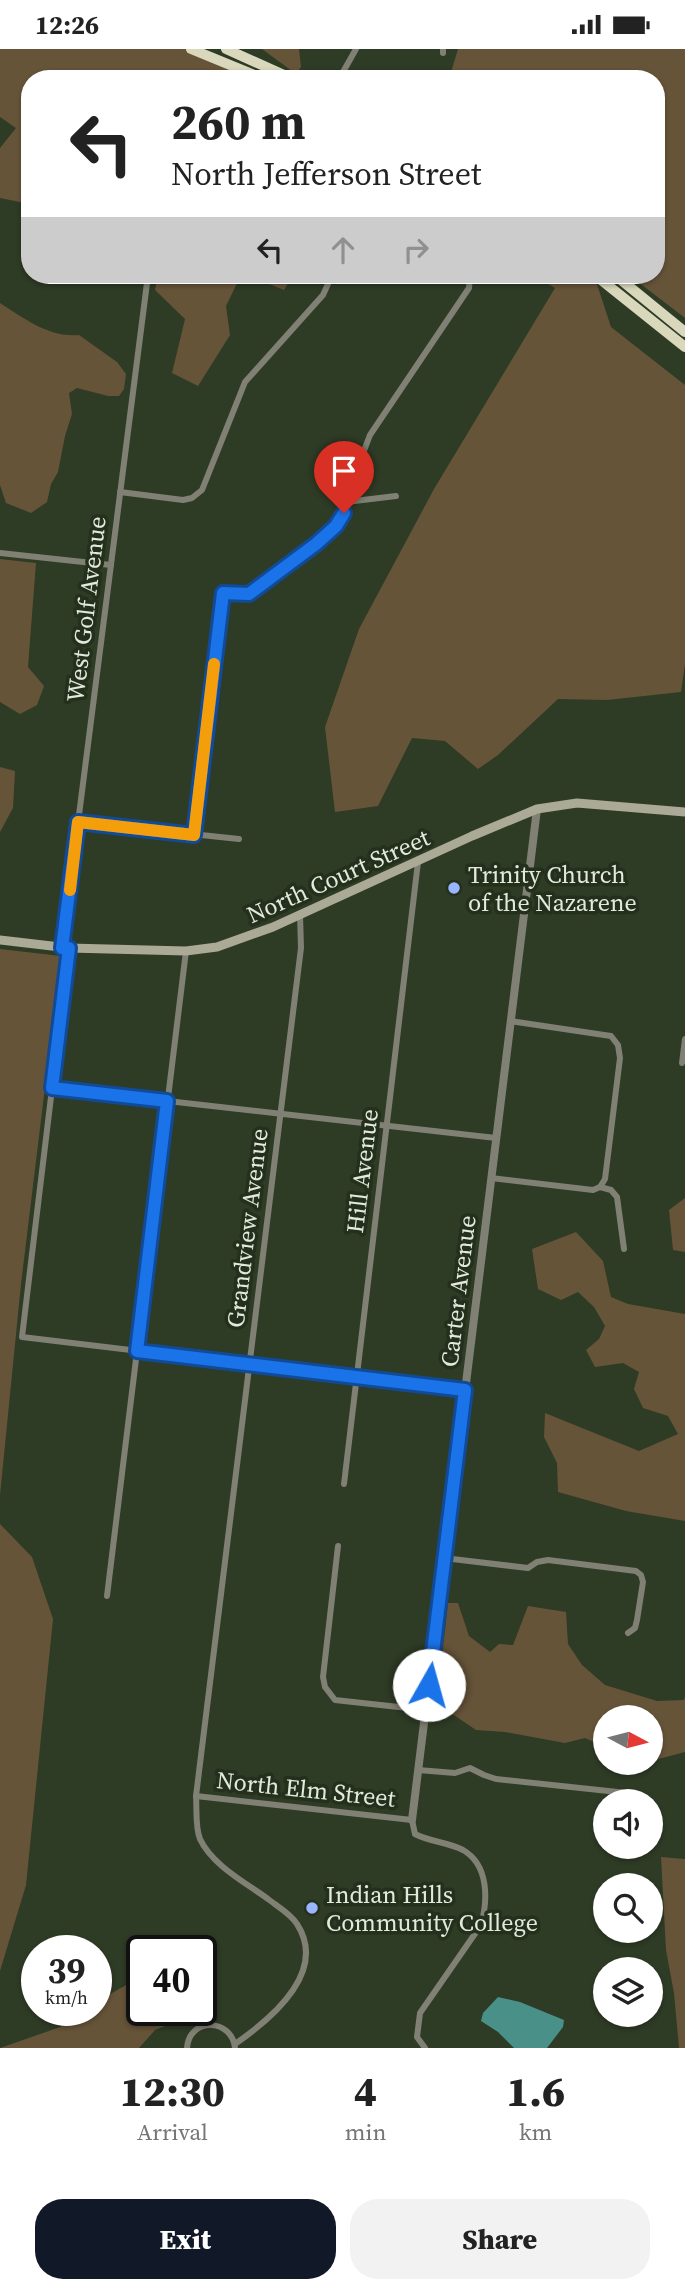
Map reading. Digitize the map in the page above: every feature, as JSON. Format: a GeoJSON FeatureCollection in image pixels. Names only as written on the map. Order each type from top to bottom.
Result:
{"type":"FeatureCollection","features":[{"type":"Feature","properties":{"kind":"highway"},"geometry":{"type":"LineString","coordinates":[[191,49],[242,70]]}},
{"type":"Feature","properties":{"kind":"highway"},"geometry":{"type":"LineString","coordinates":[[226,49],[273,70]]}},
{"type":"Feature","properties":{"kind":"highway"},"geometry":{"type":"LineString","coordinates":[[606,284],[685,347]]}},
{"type":"Feature","properties":{"kind":"highway"},"geometry":{"type":"LineString","coordinates":[[626,284],[685,332]]}},
{"type":"Feature","properties":{"kind":"main road","name":"North Court Street"},"geometry":{"type":"LineString","coordinates":[[0,940],[66,948],[205,950],[231,943],[300,914],[537,809],[577,803],[685,812]]}},
{"type":"Feature","properties":{"kind":"street"},"geometry":{"type":"LineString","coordinates":[[344,70],[356,49]]}},
{"type":"Feature","properties":{"kind":"street","name":"West Golf Avenue"},"geometry":{"type":"LineString","coordinates":[[137,1351],[22,1337],[52,1088],[78,822],[147,284]]}},
{"type":"Feature","properties":{"kind":"street"},"geometry":{"type":"LineString","coordinates":[[120,492],[183,500],[192,498],[202,490],[246,382],[323,295],[328,284]]}},
{"type":"Feature","properties":{"kind":"street"},"geometry":{"type":"LineString","coordinates":[[194,835],[223,593],[249,594],[336,526],[344,513],[370,435],[469,284]]}},
{"type":"Feature","properties":{"kind":"street"},"geometry":{"type":"LineString","coordinates":[[346,502],[396,496]]}},
{"type":"Feature","properties":{"kind":"street"},"geometry":{"type":"LineString","coordinates":[[0,553],[111,565]]}},
{"type":"Feature","properties":{"kind":"street","name":"Carter Avenue"},"geometry":{"type":"LineString","coordinates":[[412,1820],[537,809]]}},
{"type":"Feature","properties":{"kind":"street"},"geometry":{"type":"LineString","coordinates":[[78,822],[239,839]]}},
{"type":"Feature","properties":{"kind":"street","name":"Hill Avenue"},"geometry":{"type":"LineString","coordinates":[[344,1484],[418,862]]}},
{"type":"Feature","properties":{"kind":"street","name":"Grandview Avenue"},"geometry":{"type":"LineString","coordinates":[[235,2046],[255,2030],[294,1990],[305,1968],[304,1943],[296,1922],[207,1850],[199,1837],[196,1796],[301,948],[300,914]]}},
{"type":"Feature","properties":{"kind":"street"},"geometry":{"type":"LineString","coordinates":[[107,1596],[186,951]]}},
{"type":"Feature","properties":{"kind":"street"},"geometry":{"type":"LineString","coordinates":[[491,1178],[593,1190],[600,1187],[605,1179],[611,1134],[620,1058],[618,1045],[611,1036],[510,1021]]}},
{"type":"Feature","properties":{"kind":"street"},"geometry":{"type":"LineString","coordinates":[[682,1063],[685,1039]]}},
{"type":"Feature","properties":{"kind":"street"},"geometry":{"type":"LineString","coordinates":[[52,1088],[496,1138]]}},
{"type":"Feature","properties":{"kind":"street"},"geometry":{"type":"LineString","coordinates":[[600,1187],[611,1190],[617,1197],[624,1249]]}},
{"type":"Feature","properties":{"kind":"street"},"geometry":{"type":"LineString","coordinates":[[137,1351],[465,1390]]}},
{"type":"Feature","properties":{"kind":"street"},"geometry":{"type":"LineString","coordinates":[[338,1546],[323,1677],[325,1687],[335,1700],[426,1710]]}},
{"type":"Feature","properties":{"kind":"street"},"geometry":{"type":"LineString","coordinates":[[444,1558],[528,1568],[537,1562],[548,1560],[636,1571],[643,1582],[635,1627],[628,1633]]}},
{"type":"Feature","properties":{"kind":"street"},"geometry":{"type":"LineString","coordinates":[[418,1770],[455,1773],[470,1768],[496,1779],[593,1789]]}},
{"type":"Feature","properties":{"kind":"street","name":"North Elm Street"},"geometry":{"type":"LineString","coordinates":[[196,1796],[412,1820]]}},
{"type":"Feature","properties":{"kind":"street"},"geometry":{"type":"LineString","coordinates":[[412,1820],[415,1834],[463,1850],[475,1861],[485,1887],[486,1901],[481,1925],[420,2013],[418,2036],[425,2048]]}},
{"type":"Feature","properties":{"kind":"street"},"geometry":{"type":"LineString","coordinates":[[187,2048],[192,2033],[209,2024],[228,2031],[235,2046]]}},
{"type":"Feature","properties":{"kind":"shaded area"},"geometry":{"type":"Polygon","coordinates":[[[0,49],[191,49],[242,70],[21,70],[21,202],[0,198],[0,148],[16,128],[0,117],[0,49]]]}},
{"type":"Feature","properties":{"kind":"shaded area"},"geometry":{"type":"Polygon","coordinates":[[[262,49],[299,49],[301,67],[299,70],[291,70],[262,49]]]}},
{"type":"Feature","properties":{"kind":"shaded area"},"geometry":{"type":"Polygon","coordinates":[[[458,49],[685,49],[685,318],[641,284],[665,284],[665,70],[452,70],[458,49]]]}},
{"type":"Feature","properties":{"kind":"shaded area"},"geometry":{"type":"Polygon","coordinates":[[[156,284],[237,284],[226,306],[230,335],[198,386],[172,373],[185,319],[155,290],[156,284]]]}},
{"type":"Feature","properties":{"kind":"shaded area"},"geometry":{"type":"Polygon","coordinates":[[[269,284],[288,284],[284,290],[269,284]]]}},
{"type":"Feature","properties":{"kind":"shaded area"},"geometry":{"type":"Polygon","coordinates":[[[548,284],[597,284],[611,327],[685,385],[685,664],[681,692],[607,700],[558,699],[498,755],[478,769],[445,741],[412,738],[378,806],[335,812],[325,727],[359,629],[434,489],[555,288],[548,284]]]}},
{"type":"Feature","properties":{"kind":"shaded area"},"geometry":{"type":"Polygon","coordinates":[[[0,303],[47,330],[79,335],[117,362],[126,374],[124,389],[119,396],[77,388],[69,393],[72,414],[58,472],[51,484],[47,502],[31,513],[6,503],[0,485],[0,303]]]}},
{"type":"Feature","properties":{"kind":"shaded area"},"geometry":{"type":"Polygon","coordinates":[[[0,559],[36,563],[28,667],[44,686],[37,705],[20,714],[0,702],[0,559]]]}},
{"type":"Feature","properties":{"kind":"shaded area"},"geometry":{"type":"Polygon","coordinates":[[[0,767],[15,771],[13,808],[0,832],[0,767]]]}},
{"type":"Feature","properties":{"kind":"shaded area"},"geometry":{"type":"Polygon","coordinates":[[[0,949],[61,956],[21,1284],[0,1495],[0,949]]]}},
{"type":"Feature","properties":{"kind":"shaded area"},"geometry":{"type":"Polygon","coordinates":[[[685,1198],[685,1252],[673,1250],[669,1210],[685,1198]]]}},
{"type":"Feature","properties":{"kind":"shaded area"},"geometry":{"type":"Polygon","coordinates":[[[576,1232],[603,1261],[611,1297],[628,1304],[685,1314],[685,1521],[626,1511],[558,1492],[557,1463],[544,1437],[545,1413],[639,1451],[678,1434],[668,1416],[643,1408],[634,1389],[639,1372],[623,1363],[595,1367],[586,1350],[599,1339],[605,1326],[594,1307],[578,1292],[561,1300],[538,1289],[532,1249],[576,1232]]]}},
{"type":"Feature","properties":{"kind":"shaded area"},"geometry":{"type":"Polygon","coordinates":[[[0,1524],[32,1557],[53,1619],[26,1885],[0,1971],[0,1524]]]}},
{"type":"Feature","properties":{"kind":"shaded area"},"geometry":{"type":"Polygon","coordinates":[[[448,1603],[458,1603],[469,1636],[490,1652],[499,1644],[513,1645],[528,1606],[566,1612],[568,1644],[582,1665],[605,1685],[657,1701],[684,1700],[685,1697],[685,1752],[663,1758],[663,1705],[593,1705],[593,1742],[585,1738],[565,1743],[505,1732],[476,1730],[442,1707],[454,1686],[440,1674],[448,1603]]]}},
{"type":"Feature","properties":{"kind":"shaded area"},"geometry":{"type":"Polygon","coordinates":[[[663,1857],[685,1859],[685,2048],[679,2048],[674,1993],[666,1950],[663,1857]]]}},
{"type":"Feature","properties":{"kind":"shaded area"},"geometry":{"type":"Polygon","coordinates":[[[126,1985],[126,2026],[165,2026],[155,2030],[139,2048],[0,2048],[63,2026],[112,2026],[112,1993],[126,1985]]]}},
{"type":"Feature","properties":{"kind":"water"},"geometry":{"type":"Polygon","coordinates":[[[498,1997],[520,2002],[564,2020],[563,2027],[547,2048],[514,2048],[498,2032],[481,2021],[483,2013],[498,1997]]]}},
{"type":"Feature","properties":{"kind":"slow traffic"},"geometry":{"type":"LineString","coordinates":[[70,890],[78,822],[194,835],[214,664]]}},
{"type":"Feature","properties":{"kind":"place","name":"Trinity Church of the Nazarene"},"geometry":{"type":"Point","coordinates":[454,888]}},
{"type":"Feature","properties":{"kind":"place","name":"Indian Hills Community College"},"geometry":{"type":"Point","coordinates":[312,1908]}},
{"type":"Feature","properties":{"kind":"route"},"geometry":{"type":"LineString","coordinates":[[344,513],[336,526],[316,544],[249,594],[223,593],[194,835],[78,822],[62,948],[69,948],[52,1088],[167,1101],[137,1351],[465,1390],[429,1685]]}}]}
